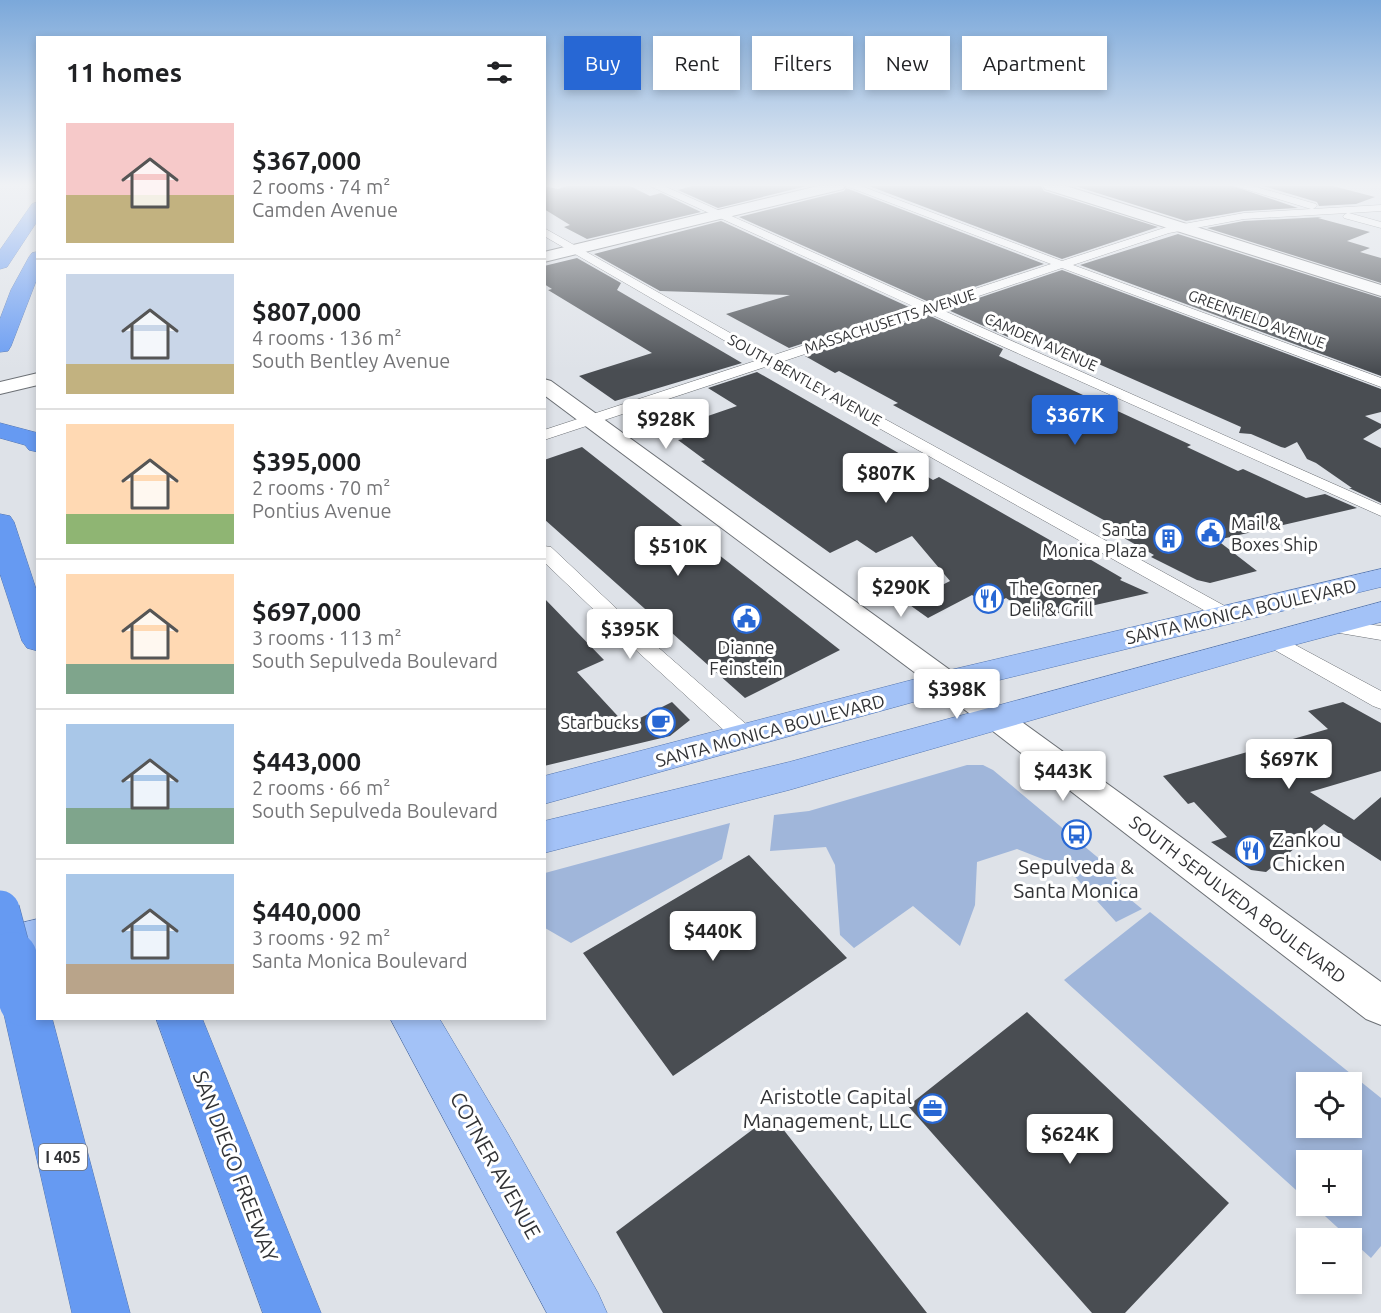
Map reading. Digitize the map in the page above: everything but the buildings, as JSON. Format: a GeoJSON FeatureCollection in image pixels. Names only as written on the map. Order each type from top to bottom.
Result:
{"type":"FeatureCollection","features":[{"type":"Feature","properties":{"kind":"highway"},"geometry":{"type":"LineString","coordinates":[[0,263],[9,247]]}},
{"type":"Feature","properties":{"kind":"highway"},"geometry":{"type":"LineString","coordinates":[[0,302],[11,277],[30,247]]}},
{"type":"Feature","properties":{"kind":"highway"},"geometry":{"type":"LineString","coordinates":[[0,346],[21,290],[36,261]]}},
{"type":"Feature","properties":{"kind":"highway"},"geometry":{"type":"LineString","coordinates":[[0,430],[36,442]]}},
{"type":"Feature","properties":{"kind":"highway"},"geometry":{"type":"LineString","coordinates":[[0,522],[12,603],[36,637]]}},
{"type":"Feature","properties":{"kind":"highway","name":"I 405"},"geometry":{"type":"LineString","coordinates":[[0,910],[101,1313]]}},
{"type":"Feature","properties":{"kind":"highway","name":"SAN DIEGO FREEWAY"},"geometry":{"type":"LineString","coordinates":[[180,1020],[292,1313]]}},
{"type":"Feature","properties":{"kind":"main road","name":"SANTA MONICA BOULEVARD"},"geometry":{"type":"LineString","coordinates":[[546,789],[946,682],[1381,578]]}},
{"type":"Feature","properties":{"kind":"main road","name":"SANTA MONICA BOULEVARD"},"geometry":{"type":"LineString","coordinates":[[546,837],[789,776],[1273,640],[1381,612]]}},
{"type":"Feature","properties":{"kind":"main road"},"geometry":{"type":"LineString","coordinates":[[0,947],[36,938]]}},
{"type":"Feature","properties":{"kind":"main road","name":"COTNER AVENUE"},"geometry":{"type":"LineString","coordinates":[[413,1020],[490,1152],[578,1313]]}},
{"type":"Feature","properties":{"kind":"street","name":"SOUTH BENTLEY AVENUE"},"geometry":{"type":"LineString","coordinates":[[573,247],[1225,614]]}},
{"type":"Feature","properties":{"kind":"street"},"geometry":{"type":"LineString","coordinates":[[546,258],[589,247]]}},
{"type":"Feature","properties":{"kind":"street","name":"CAMDEN AVENUE"},"geometry":{"type":"LineString","coordinates":[[790,247],[1381,511]]}},
{"type":"Feature","properties":{"kind":"street","name":"GREENFIELD AVENUE"},"geometry":{"type":"LineString","coordinates":[[1017,247],[1381,383]]}},
{"type":"Feature","properties":{"kind":"street","name":"MASSACHUSETTS AVENUE"},"geometry":{"type":"LineString","coordinates":[[546,434],[1114,247]]}},
{"type":"Feature","properties":{"kind":"street"},"geometry":{"type":"LineString","coordinates":[[1242,247],[1381,291]]}},
{"type":"Feature","properties":{"kind":"street"},"geometry":{"type":"LineString","coordinates":[[0,388],[36,379]]}},
{"type":"Feature","properties":{"kind":"street","name":"SOUTH SEPULVEDA BOULEVARD"},"geometry":{"type":"LineString","coordinates":[[546,387],[996,717],[1381,1006]]}},
{"type":"Feature","properties":{"kind":"street"},"geometry":{"type":"LineString","coordinates":[[546,554],[645,648],[746,737]]}},
{"type":"Feature","properties":{"kind":"street","name":"SANTA MONICA BOULEVARD"},"geometry":{"type":"LineString","coordinates":[[1329,625],[1381,633]]}},
{"type":"Feature","properties":{"kind":"street"},"geometry":{"type":"LineString","coordinates":[[1273,640],[1381,701]]}},
{"type":"Feature","properties":{"kind":"shaded area"},"geometry":{"type":"Polygon","coordinates":[[[967,765],[983,765],[993,770],[1108,866],[1131,900],[1142,909],[1116,922],[1068,869],[1017,849],[977,862],[975,905],[960,946],[913,906],[854,948],[840,935],[835,865],[826,847],[770,851],[774,815],[809,811],[967,765]]]}},
{"type":"Feature","properties":{"kind":"shaded area"},"geometry":{"type":"Polygon","coordinates":[[[730,823],[722,859],[571,943],[546,929],[546,873],[730,823]]]}},
{"type":"Feature","properties":{"kind":"shaded area"},"geometry":{"type":"Polygon","coordinates":[[[1150,912],[1349,1072],[1296,1072],[1296,1138],[1362,1138],[1362,1083],[1381,1098],[1381,1246],[1371,1258],[1362,1250],[1362,1228],[1338,1228],[1325,1216],[1362,1216],[1362,1150],[1296,1150],[1296,1190],[1064,980],[1150,912]]]}},
{"type":"Feature","properties":{"kind":"place","name":"Mail & Boxes Ship"},"geometry":{"type":"Point","coordinates":[1210,533]}},
{"type":"Feature","properties":{"kind":"place","name":"Santa Monica Plaza"},"geometry":{"type":"Point","coordinates":[1168,539]}},
{"type":"Feature","properties":{"kind":"place","name":"The Corner Deli & Grill"},"geometry":{"type":"Point","coordinates":[988,598]}},
{"type":"Feature","properties":{"kind":"place","name":"Dianne Feinstein"},"geometry":{"type":"Point","coordinates":[746,618]}},
{"type":"Feature","properties":{"kind":"place","name":"Starbucks"},"geometry":{"type":"Point","coordinates":[660,722]}},
{"type":"Feature","properties":{"kind":"place","name":"Sepulveda & Santa Monica"},"geometry":{"type":"Point","coordinates":[1076,835]}},
{"type":"Feature","properties":{"kind":"place","name":"Zankou Chicken"},"geometry":{"type":"Point","coordinates":[1251,851]}},
{"type":"Feature","properties":{"kind":"place","name":"Aristotle Capital Management, LLC"},"geometry":{"type":"Point","coordinates":[933,1108]}}]}
